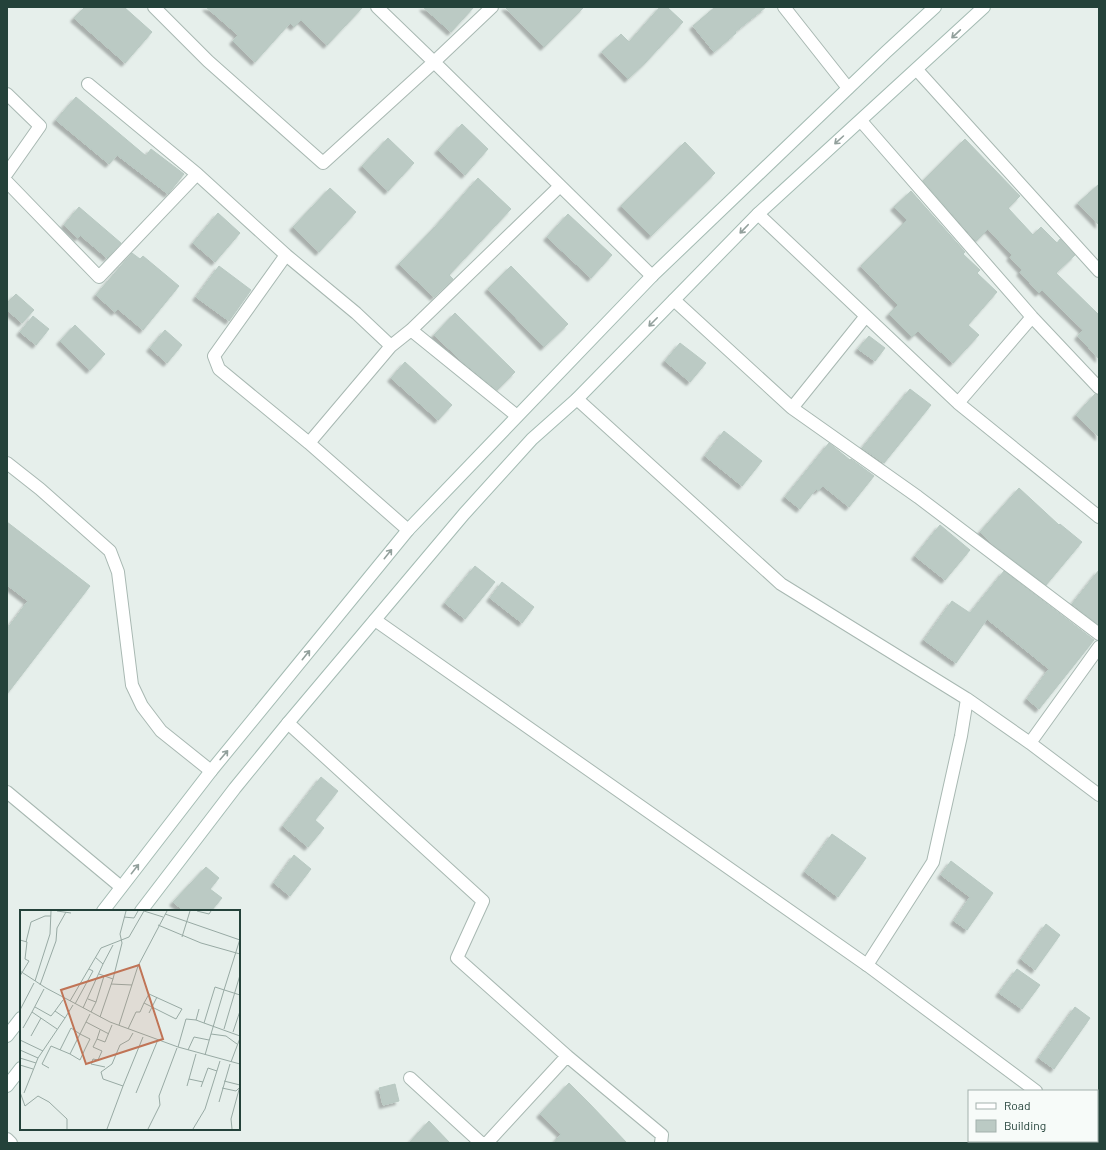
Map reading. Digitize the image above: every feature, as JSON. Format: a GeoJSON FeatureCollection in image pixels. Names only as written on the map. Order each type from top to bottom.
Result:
{"type":"FeatureCollection","features":[{"type":"Feature","properties":{"kind":"street"},"geometry":{"type":"LineString","coordinates":[[154,7],[208,61],[323,163],[492,7]]}},
{"type":"Feature","properties":{"kind":"street"},"geometry":{"type":"LineString","coordinates":[[377,7],[652,276]]}},
{"type":"Feature","properties":{"kind":"street"},"geometry":{"type":"LineString","coordinates":[[784,7],[848,88]]}},
{"type":"Feature","properties":{"kind":"street"},"geometry":{"type":"LineString","coordinates":[[104,910],[211,771],[279,690],[408,530],[652,276],[848,88],[935,7]]}},
{"type":"Feature","properties":{"kind":"street"},"geometry":{"type":"LineString","coordinates":[[141,910],[288,722],[464,514],[532,439],[577,399],[758,214],[984,7]]}},
{"type":"Feature","properties":{"kind":"street"},"geometry":{"type":"LineString","coordinates":[[916,70],[1099,272]]}},
{"type":"Feature","properties":{"kind":"street"},"geometry":{"type":"LineString","coordinates":[[88,84],[197,174],[286,255],[356,313],[391,346]]}},
{"type":"Feature","properties":{"kind":"street"},"geometry":{"type":"LineString","coordinates":[[7,94],[40,126],[7,173]]}},
{"type":"Feature","properties":{"kind":"street"},"geometry":{"type":"LineString","coordinates":[[861,121],[1032,317],[1099,388]]}},
{"type":"Feature","properties":{"kind":"street"},"geometry":{"type":"LineString","coordinates":[[7,182],[99,277],[197,174]]}},
{"type":"Feature","properties":{"kind":"street"},"geometry":{"type":"LineString","coordinates":[[309,443],[391,346],[411,330],[560,186]]}},
{"type":"Feature","properties":{"kind":"street"},"geometry":{"type":"LineString","coordinates":[[758,214],[958,403],[1099,517]]}},
{"type":"Feature","properties":{"kind":"street"},"geometry":{"type":"LineString","coordinates":[[286,255],[214,356],[219,369],[309,443],[408,530]]}},
{"type":"Feature","properties":{"kind":"street"},"geometry":{"type":"LineString","coordinates":[[674,300],[792,408],[918,497],[1099,634]]}},
{"type":"Feature","properties":{"kind":"street"},"geometry":{"type":"LineString","coordinates":[[792,408],[866,316]]}},
{"type":"Feature","properties":{"kind":"street"},"geometry":{"type":"LineString","coordinates":[[958,403],[1032,317]]}},
{"type":"Feature","properties":{"kind":"street"},"geometry":{"type":"LineString","coordinates":[[411,330],[517,416]]}},
{"type":"Feature","properties":{"kind":"street"},"geometry":{"type":"LineString","coordinates":[[577,399],[781,584],[967,699],[1030,743],[1099,795]]}},
{"type":"Feature","properties":{"kind":"street"},"geometry":{"type":"LineString","coordinates":[[7,463],[40,489],[110,551],[118,572],[132,685],[142,706],[160,730],[211,771]]}},
{"type":"Feature","properties":{"kind":"street"},"geometry":{"type":"LineString","coordinates":[[375,620],[867,965],[1035,1090]]}},
{"type":"Feature","properties":{"kind":"street"},"geometry":{"type":"LineString","coordinates":[[1030,743],[1099,648]]}},
{"type":"Feature","properties":{"kind":"street"},"geometry":{"type":"LineString","coordinates":[[867,965],[933,862],[961,736],[967,699]]}},
{"type":"Feature","properties":{"kind":"street"},"geometry":{"type":"LineString","coordinates":[[288,722],[483,901],[457,958],[567,1056],[662,1135],[661,1143]]}},
{"type":"Feature","properties":{"kind":"street"},"geometry":{"type":"LineString","coordinates":[[7,792],[121,887]]}},
{"type":"Feature","properties":{"kind":"street"},"geometry":{"type":"LineString","coordinates":[[7,1036],[20,1019]]}},
{"type":"Feature","properties":{"kind":"street"},"geometry":{"type":"LineString","coordinates":[[487,1143],[567,1056]]}},
{"type":"Feature","properties":{"kind":"street"},"geometry":{"type":"LineString","coordinates":[[7,1086],[20,1069]]}},
{"type":"Feature","properties":{"kind":"street"},"geometry":{"type":"LineString","coordinates":[[410,1078],[481,1143]]}},
{"type":"Feature","properties":{"kind":"street"},"geometry":{"type":"LineString","coordinates":[[7,1139],[11,1143]]}},
{"type":"Feature","properties":{"kind":"building"},"geometry":{"type":"Polygon","coordinates":[[[85,7],[124,7],[152,32],[125,63],[74,18],[85,7]]]}},
{"type":"Feature","properties":{"kind":"building"},"geometry":{"type":"Polygon","coordinates":[[[206,7],[363,7],[327,45],[301,20],[294,27],[290,23],[255,62],[233,41],[238,35],[206,7]]]}},
{"type":"Feature","properties":{"kind":"building"},"geometry":{"type":"Polygon","coordinates":[[[423,7],[474,7],[451,32],[423,7]]]}},
{"type":"Feature","properties":{"kind":"building"},"geometry":{"type":"Polygon","coordinates":[[[505,7],[584,7],[544,47],[505,7]]]}},
{"type":"Feature","properties":{"kind":"building"},"geometry":{"type":"Polygon","coordinates":[[[660,7],[667,7],[683,22],[628,79],[602,52],[621,34],[629,42],[660,7]]]}},
{"type":"Feature","properties":{"kind":"building"},"geometry":{"type":"Polygon","coordinates":[[[715,7],[766,7],[735,32],[736,33],[714,52],[693,26],[715,7]]]}},
{"type":"Feature","properties":{"kind":"building"},"geometry":{"type":"Polygon","coordinates":[[[76,97],[146,156],[151,149],[184,174],[168,194],[117,155],[109,164],[56,120],[76,97]]]}},
{"type":"Feature","properties":{"kind":"building"},"geometry":{"type":"Polygon","coordinates":[[[462,124],[488,149],[465,175],[438,150],[462,124]]]}},
{"type":"Feature","properties":{"kind":"building"},"geometry":{"type":"Polygon","coordinates":[[[388,138],[414,163],[388,191],[362,166],[388,138]]]}},
{"type":"Feature","properties":{"kind":"building"},"geometry":{"type":"Polygon","coordinates":[[[965,139],[1020,196],[1008,208],[1033,235],[1041,227],[1057,243],[1060,239],[1075,255],[1056,273],[1098,314],[1099,313],[1099,359],[1078,336],[1083,330],[1042,290],[1039,293],[1020,272],[1022,270],[1010,257],[1012,255],[988,229],[976,241],[923,181],[965,139]]]}},
{"type":"Feature","properties":{"kind":"building"},"geometry":{"type":"Polygon","coordinates":[[[685,142],[715,173],[651,236],[621,206],[685,142]]]}},
{"type":"Feature","properties":{"kind":"building"},"geometry":{"type":"Polygon","coordinates":[[[478,178],[511,209],[449,275],[453,279],[434,297],[399,264],[435,227],[478,178]]]}},
{"type":"Feature","properties":{"kind":"building"},"geometry":{"type":"Polygon","coordinates":[[[1099,184],[1099,225],[1078,203],[1099,184]]]}},
{"type":"Feature","properties":{"kind":"building"},"geometry":{"type":"Polygon","coordinates":[[[330,188],[356,212],[319,252],[293,227],[330,188]]]}},
{"type":"Feature","properties":{"kind":"building"},"geometry":{"type":"Polygon","coordinates":[[[911,191],[965,252],[963,254],[980,270],[977,273],[997,292],[968,325],[979,335],[953,363],[918,331],[912,337],[889,314],[898,305],[861,266],[907,220],[894,207],[911,191]]]}},
{"type":"Feature","properties":{"kind":"building"},"geometry":{"type":"Polygon","coordinates":[[[79,207],[121,243],[107,258],[80,235],[78,238],[64,225],[79,207]]]}},
{"type":"Feature","properties":{"kind":"building"},"geometry":{"type":"Polygon","coordinates":[[[218,213],[240,233],[215,262],[193,243],[218,213]]]}},
{"type":"Feature","properties":{"kind":"building"},"geometry":{"type":"Polygon","coordinates":[[[568,214],[612,255],[591,278],[547,237],[568,214]]]}},
{"type":"Feature","properties":{"kind":"building"},"geometry":{"type":"Polygon","coordinates":[[[132,253],[140,259],[143,256],[179,286],[143,330],[118,309],[115,312],[96,295],[132,253]]]}},
{"type":"Feature","properties":{"kind":"building"},"geometry":{"type":"Polygon","coordinates":[[[219,266],[251,290],[229,321],[196,297],[219,266]]]}},
{"type":"Feature","properties":{"kind":"building"},"geometry":{"type":"Polygon","coordinates":[[[511,266],[568,324],[544,347],[488,289],[511,266]]]}},
{"type":"Feature","properties":{"kind":"building"},"geometry":{"type":"Polygon","coordinates":[[[16,294],[34,310],[22,323],[7,310],[7,303],[16,294]]]}},
{"type":"Feature","properties":{"kind":"building"},"geometry":{"type":"Polygon","coordinates":[[[455,313],[515,372],[497,390],[464,363],[434,335],[455,313]]]}},
{"type":"Feature","properties":{"kind":"building"},"geometry":{"type":"Polygon","coordinates":[[[33,316],[49,329],[36,345],[20,332],[33,316]]]}},
{"type":"Feature","properties":{"kind":"building"},"geometry":{"type":"Polygon","coordinates":[[[75,325],[105,354],[90,370],[60,341],[75,325]]]}},
{"type":"Feature","properties":{"kind":"building"},"geometry":{"type":"Polygon","coordinates":[[[165,330],[182,345],[167,363],[150,348],[165,330]]]}},
{"type":"Feature","properties":{"kind":"building"},"geometry":{"type":"Polygon","coordinates":[[[869,336],[885,348],[875,361],[858,349],[869,336]]]}},
{"type":"Feature","properties":{"kind":"building"},"geometry":{"type":"Polygon","coordinates":[[[680,343],[706,363],[690,382],[665,361],[680,343]]]}},
{"type":"Feature","properties":{"kind":"building"},"geometry":{"type":"Polygon","coordinates":[[[405,362],[452,405],[438,420],[391,378],[405,362]]]}},
{"type":"Feature","properties":{"kind":"building"},"geometry":{"type":"Polygon","coordinates":[[[910,389],[931,405],[884,463],[862,448],[910,389]]]}},
{"type":"Feature","properties":{"kind":"building"},"geometry":{"type":"Polygon","coordinates":[[[1095,394],[1099,395],[1099,437],[1076,415],[1095,394]]]}},
{"type":"Feature","properties":{"kind":"building"},"geometry":{"type":"Polygon","coordinates":[[[724,431],[762,461],[742,486],[705,456],[724,431]]]}},
{"type":"Feature","properties":{"kind":"building"},"geometry":{"type":"Polygon","coordinates":[[[829,443],[850,460],[851,459],[874,476],[849,507],[823,486],[818,491],[816,489],[800,509],[785,497],[829,443]]]}},
{"type":"Feature","properties":{"kind":"building"},"geometry":{"type":"Polygon","coordinates":[[[1019,488],[1059,525],[1060,524],[1082,542],[1046,585],[995,546],[980,532],[1019,488]]]}},
{"type":"Feature","properties":{"kind":"building"},"geometry":{"type":"Polygon","coordinates":[[[7,522],[90,586],[7,694],[7,629],[28,601],[7,585],[7,522]]]}},
{"type":"Feature","properties":{"kind":"building"},"geometry":{"type":"Polygon","coordinates":[[[940,525],[970,550],[945,580],[915,556],[940,525]]]}},
{"type":"Feature","properties":{"kind":"building"},"geometry":{"type":"Polygon","coordinates":[[[475,566],[495,582],[465,619],[445,603],[475,566]]]}},
{"type":"Feature","properties":{"kind":"building"},"geometry":{"type":"Polygon","coordinates":[[[1099,570],[1099,625],[1072,604],[1099,570]]]}},
{"type":"Feature","properties":{"kind":"building"},"geometry":{"type":"Polygon","coordinates":[[[1004,571],[1094,640],[1039,709],[1027,699],[1049,669],[987,619],[956,663],[924,640],[952,601],[970,613],[1004,571]]]}},
{"type":"Feature","properties":{"kind":"building"},"geometry":{"type":"Polygon","coordinates":[[[502,582],[534,607],[522,623],[490,598],[502,582]]]}},
{"type":"Feature","properties":{"kind":"building"},"geometry":{"type":"Polygon","coordinates":[[[321,777],[338,791],[315,820],[324,828],[308,847],[283,826],[321,777]]]}},
{"type":"Feature","properties":{"kind":"building"},"geometry":{"type":"Polygon","coordinates":[[[832,834],[866,858],[838,897],[805,872],[832,834]]]}},
{"type":"Feature","properties":{"kind":"building"},"geometry":{"type":"Polygon","coordinates":[[[294,855],[311,869],[290,896],[274,883],[294,855]]]}},
{"type":"Feature","properties":{"kind":"building"},"geometry":{"type":"Polygon","coordinates":[[[951,861],[993,893],[967,930],[954,921],[970,897],[941,875],[951,861]]]}},
{"type":"Feature","properties":{"kind":"building"},"geometry":{"type":"Polygon","coordinates":[[[206,867],[219,878],[210,889],[222,898],[212,910],[183,910],[173,902],[206,867]]]}},
{"type":"Feature","properties":{"kind":"building"},"geometry":{"type":"Polygon","coordinates":[[[1046,924],[1060,935],[1035,970],[1021,959],[1046,924]]]}},
{"type":"Feature","properties":{"kind":"building"},"geometry":{"type":"Polygon","coordinates":[[[1017,969],[1040,985],[1022,1009],[999,993],[1017,969]]]}},
{"type":"Feature","properties":{"kind":"building"},"geometry":{"type":"Polygon","coordinates":[[[1075,1007],[1090,1018],[1054,1069],[1039,1058],[1075,1007]]]}},
{"type":"Feature","properties":{"kind":"building"},"geometry":{"type":"Polygon","coordinates":[[[569,1083],[627,1143],[554,1143],[561,1134],[540,1114],[569,1083]]]}},
{"type":"Feature","properties":{"kind":"building"},"geometry":{"type":"Polygon","coordinates":[[[395,1084],[399,1101],[383,1105],[379,1088],[395,1084]]]}},
{"type":"Feature","properties":{"kind":"building"},"geometry":{"type":"Polygon","coordinates":[[[429,1121],[450,1143],[409,1143],[429,1121]]]}}]}
